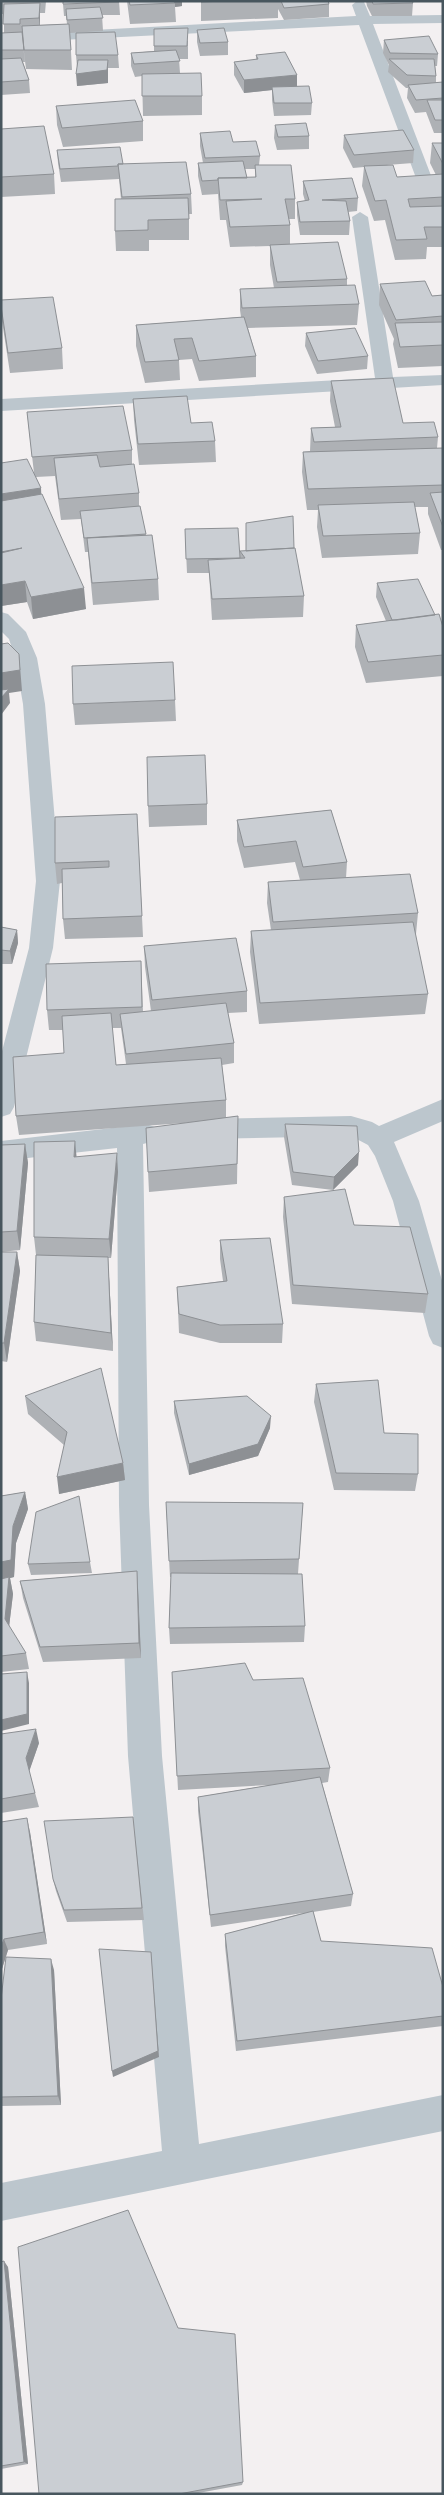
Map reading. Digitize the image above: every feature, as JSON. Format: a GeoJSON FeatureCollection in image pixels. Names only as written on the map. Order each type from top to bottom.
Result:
{"type":"FeatureCollection","features":[{"type":"Feature","properties":{"kind":"street"},"geometry":{"type":"LineString","coordinates":[[358,1],[427,186]]}},
{"type":"Feature","properties":{"kind":"street"},"geometry":{"type":"LineString","coordinates":[[1,39],[364,20],[443,19]]}},
{"type":"Feature","properties":{"kind":"street"},"geometry":{"type":"LineString","coordinates":[[360,216],[385,383]]}},
{"type":"Feature","properties":{"kind":"street"},"geometry":{"type":"LineString","coordinates":[[1,405],[443,380]]}},
{"type":"Feature","properties":{"kind":"street"},"geometry":{"type":"LineString","coordinates":[[1,618],[19,637],[26,658],[34,704],[48,881],[42,948],[1,1108]]}},
{"type":"Feature","properties":{"kind":"street"},"geometry":{"type":"LineString","coordinates":[[377,1138],[425,1119],[443,1109]]}},
{"type":"Feature","properties":{"kind":"street"},"geometry":{"type":"LineString","coordinates":[[1,1151],[183,1130],[351,1126],[363,1129],[377,1138],[388,1152],[406,1201],[443,1336]]}},
{"type":"Feature","properties":{"kind":"street"},"geometry":{"type":"LineString","coordinates":[[130,1136],[134,1505],[145,1756],[182,2166]]}},
{"type":"Feature","properties":{"kind":"street"},"geometry":{"type":"LineString","coordinates":[[1,2202],[443,2114]]}},
{"type":"Feature","properties":{"kind":"building"},"geometry":{"type":"Polygon","coordinates":[[[63,1],[119,1],[119,2],[63,4],[63,1]]]}},
{"type":"Feature","properties":{"kind":"building"},"geometry":{"type":"Polygon","coordinates":[[[129,1],[174,1],[175,3],[130,5],[129,1]]]}},
{"type":"Feature","properties":{"kind":"building"},"geometry":{"type":"Polygon","coordinates":[[[281,1],[328,1],[329,4],[284,8],[281,1]]]}},
{"type":"Feature","properties":{"kind":"building"},"geometry":{"type":"Polygon","coordinates":[[[372,1],[412,1],[413,3],[373,4],[372,1]]]}},
{"type":"Feature","properties":{"kind":"building"},"geometry":{"type":"Polygon","coordinates":[[[40,3],[39,18],[20,19],[20,24],[3,24],[4,4],[40,3]]]}},
{"type":"Feature","properties":{"kind":"building"},"geometry":{"type":"Polygon","coordinates":[[[100,7],[103,18],[67,20],[66,9],[100,7]]]}},
{"type":"Feature","properties":{"kind":"building"},"geometry":{"type":"Polygon","coordinates":[[[69,24],[71,50],[24,50],[22,26],[69,24]]]}},
{"type":"Feature","properties":{"kind":"building"},"geometry":{"type":"Polygon","coordinates":[[[188,28],[187,46],[154,46],[154,29],[188,28]]]}},
{"type":"Feature","properties":{"kind":"building"},"geometry":{"type":"Polygon","coordinates":[[[224,28],[228,42],[200,43],[197,30],[224,28]]]}},
{"type":"Feature","properties":{"kind":"building"},"geometry":{"type":"Polygon","coordinates":[[[22,32],[24,50],[1,50],[1,33],[22,32]]]}},
{"type":"Feature","properties":{"kind":"building"},"geometry":{"type":"Polygon","coordinates":[[[115,32],[118,55],[76,55],[76,33],[115,32]]]}},
{"type":"Feature","properties":{"kind":"building"},"geometry":{"type":"Polygon","coordinates":[[[429,36],[438,54],[390,53],[384,40],[429,36]]]}},
{"type":"Feature","properties":{"kind":"building"},"geometry":{"type":"Polygon","coordinates":[[[176,50],[180,61],[134,64],[131,53],[176,50]]]}},
{"type":"Feature","properties":{"kind":"building"},"geometry":{"type":"Polygon","coordinates":[[[285,52],[297,75],[244,80],[234,62],[258,59],[256,55],[285,52]]]}},
{"type":"Feature","properties":{"kind":"building"},"geometry":{"type":"Polygon","coordinates":[[[21,58],[29,80],[1,82],[1,59],[21,58]]]}},
{"type":"Feature","properties":{"kind":"building"},"geometry":{"type":"Polygon","coordinates":[[[389,59],[434,59],[436,76],[407,75],[389,59]]]}},
{"type":"Feature","properties":{"kind":"building"},"geometry":{"type":"Polygon","coordinates":[[[78,60],[108,60],[107,70],[76,74],[78,60]]]}},
{"type":"Feature","properties":{"kind":"building"},"geometry":{"type":"Polygon","coordinates":[[[201,73],[202,96],[142,96],[142,74],[201,73]]]}},
{"type":"Feature","properties":{"kind":"building"},"geometry":{"type":"Polygon","coordinates":[[[443,82],[443,98],[416,100],[408,85],[443,82]]]}},
{"type":"Feature","properties":{"kind":"building"},"geometry":{"type":"Polygon","coordinates":[[[309,86],[312,103],[274,103],[272,87],[309,86]]]}},
{"type":"Feature","properties":{"kind":"building"},"geometry":{"type":"Polygon","coordinates":[[[135,100],[143,121],[62,128],[56,106],[135,100]]]}},
{"type":"Feature","properties":{"kind":"building"},"geometry":{"type":"Polygon","coordinates":[[[427,100],[443,100],[443,120],[435,120],[427,100]]]}},
{"type":"Feature","properties":{"kind":"building"},"geometry":{"type":"Polygon","coordinates":[[[306,123],[309,136],[278,137],[275,125],[306,123]]]}},
{"type":"Feature","properties":{"kind":"building"},"geometry":{"type":"Polygon","coordinates":[[[44,126],[54,174],[1,177],[1,129],[44,126]]]}},
{"type":"Feature","properties":{"kind":"building"},"geometry":{"type":"Polygon","coordinates":[[[403,130],[414,150],[354,155],[344,135],[403,130]]]}},
{"type":"Feature","properties":{"kind":"building"},"geometry":{"type":"Polygon","coordinates":[[[230,131],[233,142],[256,141],[260,156],[205,158],[200,133],[230,131]]]}},
{"type":"Feature","properties":{"kind":"building"},"geometry":{"type":"Polygon","coordinates":[[[432,143],[443,143],[443,164],[432,143]]]}},
{"type":"Feature","properties":{"kind":"building"},"geometry":{"type":"Polygon","coordinates":[[[120,147],[123,164],[118,164],[118,166],[60,169],[57,150],[120,147]]]}},
{"type":"Feature","properties":{"kind":"building"},"geometry":{"type":"Polygon","coordinates":[[[243,161],[247,178],[218,178],[218,180],[202,181],[198,163],[243,161]]]}},
{"type":"Feature","properties":{"kind":"building"},"geometry":{"type":"Polygon","coordinates":[[[186,162],[191,194],[122,197],[118,164],[186,162]]]}},
{"type":"Feature","properties":{"kind":"building"},"geometry":{"type":"Polygon","coordinates":[[[255,165],[291,165],[295,199],[285,199],[290,225],[230,227],[226,201],[262,199],[220,200],[218,178],[256,177],[255,165]]]}},
{"type":"Feature","properties":{"kind":"building"},"geometry":{"type":"Polygon","coordinates":[[[393,165],[397,177],[443,174],[443,197],[408,199],[410,207],[443,206],[443,227],[424,227],[427,239],[396,240],[386,200],[375,201],[364,166],[393,165]]]}},
{"type":"Feature","properties":{"kind":"building"},"geometry":{"type":"Polygon","coordinates":[[[352,178],[358,198],[322,200],[346,201],[350,221],[300,222],[297,202],[309,200],[303,181],[352,178]]]}},
{"type":"Feature","properties":{"kind":"building"},"geometry":{"type":"Polygon","coordinates":[[[188,198],[189,219],[148,220],[148,230],[115,231],[115,199],[188,198]]]}},
{"type":"Feature","properties":{"kind":"building"},"geometry":{"type":"Polygon","coordinates":[[[338,242],[347,279],[277,282],[270,245],[338,242]]]}},
{"type":"Feature","properties":{"kind":"building"},"geometry":{"type":"Polygon","coordinates":[[[425,281],[432,296],[443,295],[443,316],[396,320],[380,284],[425,281]]]}},
{"type":"Feature","properties":{"kind":"building"},"geometry":{"type":"Polygon","coordinates":[[[355,285],[359,304],[242,308],[240,289],[355,285]]]}},
{"type":"Feature","properties":{"kind":"building"},"geometry":{"type":"Polygon","coordinates":[[[53,297],[62,348],[8,353],[1,300],[53,297]]]}},
{"type":"Feature","properties":{"kind":"building"},"geometry":{"type":"Polygon","coordinates":[[[244,317],[256,356],[199,361],[192,338],[174,339],[179,360],[145,362],[136,325],[244,317]]]}},
{"type":"Feature","properties":{"kind":"building"},"geometry":{"type":"Polygon","coordinates":[[[443,322],[443,345],[400,347],[395,323],[443,322]]]}},
{"type":"Feature","properties":{"kind":"building"},"geometry":{"type":"Polygon","coordinates":[[[355,328],[368,356],[318,361],[306,333],[355,328]]]}},
{"type":"Feature","properties":{"kind":"building"},"geometry":{"type":"Polygon","coordinates":[[[393,378],[403,423],[434,422],[438,437],[314,442],[311,428],[341,427],[331,381],[393,378]]]}},
{"type":"Feature","properties":{"kind":"building"},"geometry":{"type":"Polygon","coordinates":[[[187,396],[191,423],[212,422],[215,441],[138,444],[133,399],[187,396]]]}},
{"type":"Feature","properties":{"kind":"building"},"geometry":{"type":"Polygon","coordinates":[[[123,406],[132,450],[32,457],[27,412],[123,406]]]}},
{"type":"Feature","properties":{"kind":"building"},"geometry":{"type":"Polygon","coordinates":[[[443,448],[443,485],[308,489],[303,452],[443,448]]]}},
{"type":"Feature","properties":{"kind":"building"},"geometry":{"type":"Polygon","coordinates":[[[97,455],[100,467],[134,464],[139,493],[59,499],[54,458],[97,455]]]}},
{"type":"Feature","properties":{"kind":"building"},"geometry":{"type":"Polygon","coordinates":[[[27,459],[41,488],[1,494],[1,463],[27,459]]]}},
{"type":"Feature","properties":{"kind":"building"},"geometry":{"type":"Polygon","coordinates":[[[443,492],[443,527],[430,493],[443,492]]]}},
{"type":"Feature","properties":{"kind":"building"},"geometry":{"type":"Polygon","coordinates":[[[42,494],[84,588],[31,597],[25,581],[1,585],[1,553],[22,548],[1,552],[1,501],[42,494]]]}},
{"type":"Feature","properties":{"kind":"building"},"geometry":{"type":"Polygon","coordinates":[[[414,502],[420,533],[323,536],[318,505],[414,502]]]}},
{"type":"Feature","properties":{"kind":"building"},"geometry":{"type":"Polygon","coordinates":[[[140,506],[146,534],[84,538],[80,511],[140,506]]]}},
{"type":"Feature","properties":{"kind":"building"},"geometry":{"type":"Polygon","coordinates":[[[293,516],[294,548],[246,551],[246,523],[293,516]]]}},
{"type":"Feature","properties":{"kind":"building"},"geometry":{"type":"Polygon","coordinates":[[[238,528],[240,558],[186,559],[185,529],[238,528]]]}},
{"type":"Feature","properties":{"kind":"building"},"geometry":{"type":"Polygon","coordinates":[[[152,535],[158,579],[92,583],[87,538],[152,535]]]}},
{"type":"Feature","properties":{"kind":"building"},"geometry":{"type":"Polygon","coordinates":[[[295,548],[304,596],[212,599],[208,560],[245,558],[240,551],[295,548]]]}},
{"type":"Feature","properties":{"kind":"building"},"geometry":{"type":"Polygon","coordinates":[[[418,579],[435,615],[392,620],[377,583],[418,579]]]}},
{"type":"Feature","properties":{"kind":"building"},"geometry":{"type":"Polygon","coordinates":[[[439,614],[443,627],[443,655],[368,662],[356,625],[439,614]]]}},
{"type":"Feature","properties":{"kind":"building"},"geometry":{"type":"Polygon","coordinates":[[[8,643],[19,654],[20,670],[1,673],[1,644],[8,643]]]}},
{"type":"Feature","properties":{"kind":"building"},"geometry":{"type":"Polygon","coordinates":[[[173,662],[175,700],[73,704],[72,666],[173,662]]]}},
{"type":"Feature","properties":{"kind":"building"},"geometry":{"type":"Polygon","coordinates":[[[9,689],[1,698],[1,690],[9,689]]]}},
{"type":"Feature","properties":{"kind":"building"},"geometry":{"type":"Polygon","coordinates":[[[205,755],[207,804],[148,806],[147,757],[205,755]]]}},
{"type":"Feature","properties":{"kind":"building"},"geometry":{"type":"Polygon","coordinates":[[[331,810],[347,862],[303,867],[296,841],[244,847],[237,820],[331,810]]]}},
{"type":"Feature","properties":{"kind":"building"},"geometry":{"type":"Polygon","coordinates":[[[137,814],[142,916],[63,919],[62,869],[109,867],[109,861],[55,863],[55,817],[137,814]]]}},
{"type":"Feature","properties":{"kind":"building"},"geometry":{"type":"Polygon","coordinates":[[[410,874],[418,913],[273,922],[268,882],[410,874]]]}},
{"type":"Feature","properties":{"kind":"building"},"geometry":{"type":"Polygon","coordinates":[[[413,922],[428,994],[260,1003],[251,931],[413,922]]]}},
{"type":"Feature","properties":{"kind":"building"},"geometry":{"type":"Polygon","coordinates":[[[1,927],[17,930],[10,951],[1,950],[1,927]]]}},
{"type":"Feature","properties":{"kind":"building"},"geometry":{"type":"Polygon","coordinates":[[[236,938],[247,991],[152,1000],[144,946],[236,938]]]}},
{"type":"Feature","properties":{"kind":"building"},"geometry":{"type":"Polygon","coordinates":[[[141,961],[142,1007],[47,1010],[46,964],[141,961]]]}},
{"type":"Feature","properties":{"kind":"building"},"geometry":{"type":"Polygon","coordinates":[[[226,1003],[234,1043],[126,1054],[120,1014],[226,1003]]]}},
{"type":"Feature","properties":{"kind":"building"},"geometry":{"type":"Polygon","coordinates":[[[111,1013],[116,1065],[221,1058],[226,1100],[16,1116],[13,1057],[64,1053],[62,1016],[111,1013]]]}},
{"type":"Feature","properties":{"kind":"building"},"geometry":{"type":"Polygon","coordinates":[[[238,1116],[237,1164],[148,1172],[146,1128],[238,1116]]]}},
{"type":"Feature","properties":{"kind":"building"},"geometry":{"type":"Polygon","coordinates":[[[285,1124],[357,1126],[359,1152],[334,1177],[293,1172],[285,1124]]]}},
{"type":"Feature","properties":{"kind":"building"},"geometry":{"type":"Polygon","coordinates":[[[75,1141],[74,1157],[117,1153],[109,1239],[34,1237],[34,1142],[75,1141]]]}},
{"type":"Feature","properties":{"kind":"building"},"geometry":{"type":"Polygon","coordinates":[[[25,1144],[17,1231],[1,1232],[1,1145],[25,1144]]]}},
{"type":"Feature","properties":{"kind":"building"},"geometry":{"type":"Polygon","coordinates":[[[345,1189],[354,1225],[410,1227],[428,1294],[293,1285],[284,1197],[345,1189]]]}},
{"type":"Feature","properties":{"kind":"building"},"geometry":{"type":"Polygon","coordinates":[[[270,1238],[283,1324],[220,1325],[179,1314],[177,1287],[227,1281],[220,1240],[270,1238]]]}},
{"type":"Feature","properties":{"kind":"building"},"geometry":{"type":"Polygon","coordinates":[[[1,1252],[17,1252],[4,1343],[1,1343],[1,1252]]]}},
{"type":"Feature","properties":{"kind":"building"},"geometry":{"type":"Polygon","coordinates":[[[36,1255],[108,1257],[111,1333],[34,1322],[36,1255]]]}},
{"type":"Feature","properties":{"kind":"building"},"geometry":{"type":"Polygon","coordinates":[[[101,1368],[123,1463],[57,1477],[67,1432],[25,1396],[101,1368]]]}},
{"type":"Feature","properties":{"kind":"building"},"geometry":{"type":"Polygon","coordinates":[[[378,1380],[384,1433],[418,1434],[418,1474],[336,1473],[316,1384],[378,1380]]]}},
{"type":"Feature","properties":{"kind":"building"},"geometry":{"type":"Polygon","coordinates":[[[247,1396],[271,1416],[258,1444],[189,1464],[174,1401],[247,1396]]]}},
{"type":"Feature","properties":{"kind":"building"},"geometry":{"type":"Polygon","coordinates":[[[25,1492],[13,1526],[11,1560],[1,1562],[1,1496],[25,1492]]]}},
{"type":"Feature","properties":{"kind":"building"},"geometry":{"type":"Polygon","coordinates":[[[79,1496],[90,1562],[28,1564],[36,1512],[79,1496]]]}},
{"type":"Feature","properties":{"kind":"building"},"geometry":{"type":"Polygon","coordinates":[[[166,1502],[303,1503],[299,1559],[169,1561],[166,1502]]]}},
{"type":"Feature","properties":{"kind":"building"},"geometry":{"type":"Polygon","coordinates":[[[137,1571],[139,1643],[40,1647],[20,1581],[137,1571]]]}},
{"type":"Feature","properties":{"kind":"building"},"geometry":{"type":"Polygon","coordinates":[[[171,1573],[302,1574],[305,1626],[169,1628],[171,1573]]]}},
{"type":"Feature","properties":{"kind":"building"},"geometry":{"type":"Polygon","coordinates":[[[9,1577],[5,1619],[26,1653],[1,1656],[1,1579],[9,1577]]]}},
{"type":"Feature","properties":{"kind":"building"},"geometry":{"type":"Polygon","coordinates":[[[245,1663],[253,1680],[303,1678],[330,1768],[177,1776],[172,1672],[245,1663]]]}},
{"type":"Feature","properties":{"kind":"building"},"geometry":{"type":"Polygon","coordinates":[[[27,1672],[27,1714],[1,1720],[1,1674],[27,1672]]]}},
{"type":"Feature","properties":{"kind":"building"},"geometry":{"type":"Polygon","coordinates":[[[36,1729],[26,1758],[35,1793],[1,1799],[1,1734],[36,1729]]]}},
{"type":"Feature","properties":{"kind":"building"},"geometry":{"type":"Polygon","coordinates":[[[320,1777],[353,1894],[210,1915],[198,1797],[320,1777]]]}},
{"type":"Feature","properties":{"kind":"building"},"geometry":{"type":"Polygon","coordinates":[[[133,1817],[142,1908],[64,1910],[53,1879],[44,1821],[133,1817]]]}},
{"type":"Feature","properties":{"kind":"building"},"geometry":{"type":"Polygon","coordinates":[[[27,1818],[44,1932],[4,1939],[1,1947],[1,1822],[27,1818]]]}},
{"type":"Feature","properties":{"kind":"building"},"geometry":{"type":"Polygon","coordinates":[[[313,1911],[321,1941],[432,1948],[443,1987],[443,2016],[237,2041],[225,1934],[313,1911]]]}},
{"type":"Feature","properties":{"kind":"building"},"geometry":{"type":"Polygon","coordinates":[[[99,1949],[151,1952],[158,2051],[112,2071],[99,1949]]]}},
{"type":"Feature","properties":{"kind":"building"},"geometry":{"type":"Polygon","coordinates":[[[6,1957],[51,1959],[58,2096],[1,2097],[1,1999],[6,1957]]]}},
{"type":"Feature","properties":{"kind":"building"},"geometry":{"type":"Polygon","coordinates":[[[128,2210],[178,2328],[235,2334],[243,2482],[179,2494],[39,2494],[18,2247],[128,2210]]]}},
{"type":"Feature","properties":{"kind":"building"},"geometry":{"type":"Polygon","coordinates":[[[4,2261],[24,2462],[1,2466],[1,2262],[4,2261]]]}}]}
